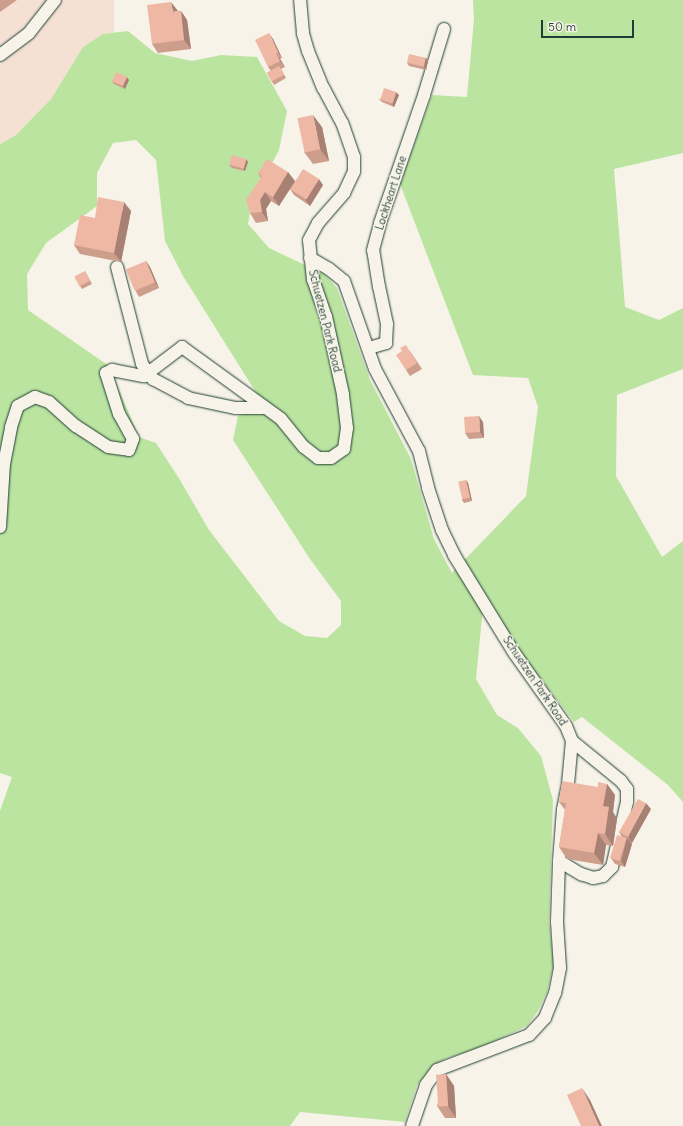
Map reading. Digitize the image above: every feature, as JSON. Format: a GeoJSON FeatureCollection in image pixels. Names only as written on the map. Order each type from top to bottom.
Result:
{"type":"FeatureCollection","features":[{"type":"Feature","properties":{"kind":"street"},"geometry":{"type":"LineString","coordinates":[[0,55],[29,33],[55,0]]}},
{"type":"Feature","properties":{"kind":"street","name":"Schuetzen Park Road"},"geometry":{"type":"LineString","coordinates":[[149,374],[182,347],[281,419],[304,447],[318,458],[331,458],[344,449],[347,428],[343,394],[326,317],[313,280],[310,258],[310,240],[318,223],[344,193],[354,172],[354,157],[342,123],[323,88],[308,51],[303,33],[300,0]]}},
{"type":"Feature","properties":{"kind":"street","name":"Lockheart Lane"},"geometry":{"type":"LineString","coordinates":[[369,348],[386,343],[387,324],[373,250],[380,223],[424,95],[444,28]]}},
{"type":"Feature","properties":{"kind":"street","name":"Schuetzen Park Road"},"geometry":{"type":"LineString","coordinates":[[310,258],[329,269],[344,281],[376,369],[419,451],[428,488],[442,530],[454,555],[515,654],[566,726],[572,741],[568,784],[563,809],[559,861],[557,922],[560,968],[555,993],[545,1018],[529,1035],[437,1070],[426,1084],[412,1126]]}},
{"type":"Feature","properties":{"kind":"street"},"geometry":{"type":"LineString","coordinates":[[118,267],[142,364],[153,379],[188,398],[236,408],[265,408]]}},
{"type":"Feature","properties":{"kind":"street"},"geometry":{"type":"LineString","coordinates":[[0,527],[4,464],[11,427],[18,406],[35,397],[49,402],[76,426],[108,447],[129,450],[133,439],[119,414],[106,373],[112,370],[136,376],[144,376],[149,374]]}},
{"type":"Feature","properties":{"kind":"street"},"geometry":{"type":"LineString","coordinates":[[559,861],[581,874],[593,878],[603,876],[612,867],[628,802],[627,789],[620,781],[572,741]]}},
{"type":"Feature","properties":{"kind":"shaded area"},"geometry":{"type":"Polygon","coordinates":[[[0,0],[114,0],[114,33],[103,34],[83,47],[51,99],[16,135],[0,144],[0,0]]]}},
{"type":"Feature","properties":{"kind":"green space"},"geometry":{"type":"Polygon","coordinates":[[[473,0],[683,0],[683,153],[614,169],[625,307],[659,320],[683,308],[683,369],[617,395],[616,476],[662,557],[683,541],[683,802],[668,785],[582,717],[574,722],[522,654],[484,597],[476,679],[497,715],[518,728],[541,756],[553,800],[549,922],[554,964],[547,992],[538,1011],[527,1026],[483,1047],[447,1058],[433,1066],[417,1085],[405,1122],[300,1112],[290,1126],[0,1126],[0,811],[12,777],[0,773],[0,144],[16,135],[51,99],[83,47],[103,34],[128,31],[155,53],[192,61],[221,55],[257,57],[287,111],[279,150],[252,201],[248,224],[269,248],[324,274],[337,288],[370,380],[411,459],[434,539],[452,573],[526,496],[538,407],[528,378],[473,375],[400,184],[432,95],[467,97],[474,19],[473,0]],[[136,140],[113,143],[97,173],[97,206],[46,243],[27,274],[28,310],[109,366],[139,437],[156,443],[180,480],[209,530],[279,621],[305,636],[327,638],[341,625],[341,601],[310,559],[233,440],[238,416],[265,407],[183,276],[165,241],[156,160],[136,140]]]}},
{"type":"Feature","properties":{"kind":"building"},"geometry":{"type":"Polygon","coordinates":[[[171,2],[173,12],[181,11],[184,40],[152,44],[147,5],[171,2]]]}},
{"type":"Feature","properties":{"kind":"building"},"geometry":{"type":"Polygon","coordinates":[[[269,33],[278,52],[276,53],[280,61],[268,67],[255,40],[269,33]]]}},
{"type":"Feature","properties":{"kind":"building"},"geometry":{"type":"Polygon","coordinates":[[[409,54],[426,58],[424,67],[407,63],[409,54]]]}},
{"type":"Feature","properties":{"kind":"building"},"geometry":{"type":"Polygon","coordinates":[[[279,66],[284,75],[272,82],[267,73],[279,66]]]}},
{"type":"Feature","properties":{"kind":"building"},"geometry":{"type":"Polygon","coordinates":[[[116,72],[127,77],[123,86],[112,81],[116,72]]]}},
{"type":"Feature","properties":{"kind":"building"},"geometry":{"type":"Polygon","coordinates":[[[384,88],[396,92],[393,103],[380,99],[384,88]]]}},
{"type":"Feature","properties":{"kind":"building"},"geometry":{"type":"Polygon","coordinates":[[[313,115],[320,149],[305,153],[297,118],[313,115]]]}},
{"type":"Feature","properties":{"kind":"building"},"geometry":{"type":"Polygon","coordinates":[[[232,155],[246,159],[244,169],[229,165],[232,155]]]}},
{"type":"Feature","properties":{"kind":"building"},"geometry":{"type":"Polygon","coordinates":[[[267,159],[288,172],[273,197],[265,192],[260,200],[262,212],[250,213],[246,200],[262,176],[258,173],[267,159]]]}},
{"type":"Feature","properties":{"kind":"building"},"geometry":{"type":"Polygon","coordinates":[[[303,169],[319,179],[306,199],[290,189],[303,169]]]}},
{"type":"Feature","properties":{"kind":"building"},"geometry":{"type":"Polygon","coordinates":[[[98,197],[124,202],[114,253],[74,245],[80,215],[95,218],[98,197]]]}},
{"type":"Feature","properties":{"kind":"building"},"geometry":{"type":"Polygon","coordinates":[[[146,261],[155,282],[135,291],[126,270],[146,261]]]}},
{"type":"Feature","properties":{"kind":"building"},"geometry":{"type":"Polygon","coordinates":[[[85,271],[90,281],[79,286],[74,276],[85,271]]]}},
{"type":"Feature","properties":{"kind":"building"},"geometry":{"type":"Polygon","coordinates":[[[406,345],[417,363],[406,370],[396,355],[402,351],[400,348],[406,345]]]}},
{"type":"Feature","properties":{"kind":"building"},"geometry":{"type":"Polygon","coordinates":[[[479,416],[480,432],[465,433],[464,417],[479,416]]]}},
{"type":"Feature","properties":{"kind":"building"},"geometry":{"type":"Polygon","coordinates":[[[466,480],[470,498],[462,499],[458,482],[466,480]]]}},
{"type":"Feature","properties":{"kind":"building"},"geometry":{"type":"Polygon","coordinates":[[[562,781],[598,787],[598,782],[607,784],[603,806],[609,807],[605,834],[598,833],[594,853],[559,847],[566,803],[559,802],[562,781]]]}},
{"type":"Feature","properties":{"kind":"building"},"geometry":{"type":"Polygon","coordinates":[[[638,799],[646,803],[628,837],[619,832],[638,799]]]}},
{"type":"Feature","properties":{"kind":"building"},"geometry":{"type":"Polygon","coordinates":[[[617,835],[627,838],[620,861],[610,858],[617,835]]]}},
{"type":"Feature","properties":{"kind":"building"},"geometry":{"type":"Polygon","coordinates":[[[446,1074],[448,1106],[438,1107],[436,1075],[446,1074]]]}},
{"type":"Feature","properties":{"kind":"building"},"geometry":{"type":"Polygon","coordinates":[[[582,1088],[599,1126],[581,1126],[567,1095],[582,1088]]]}}]}
